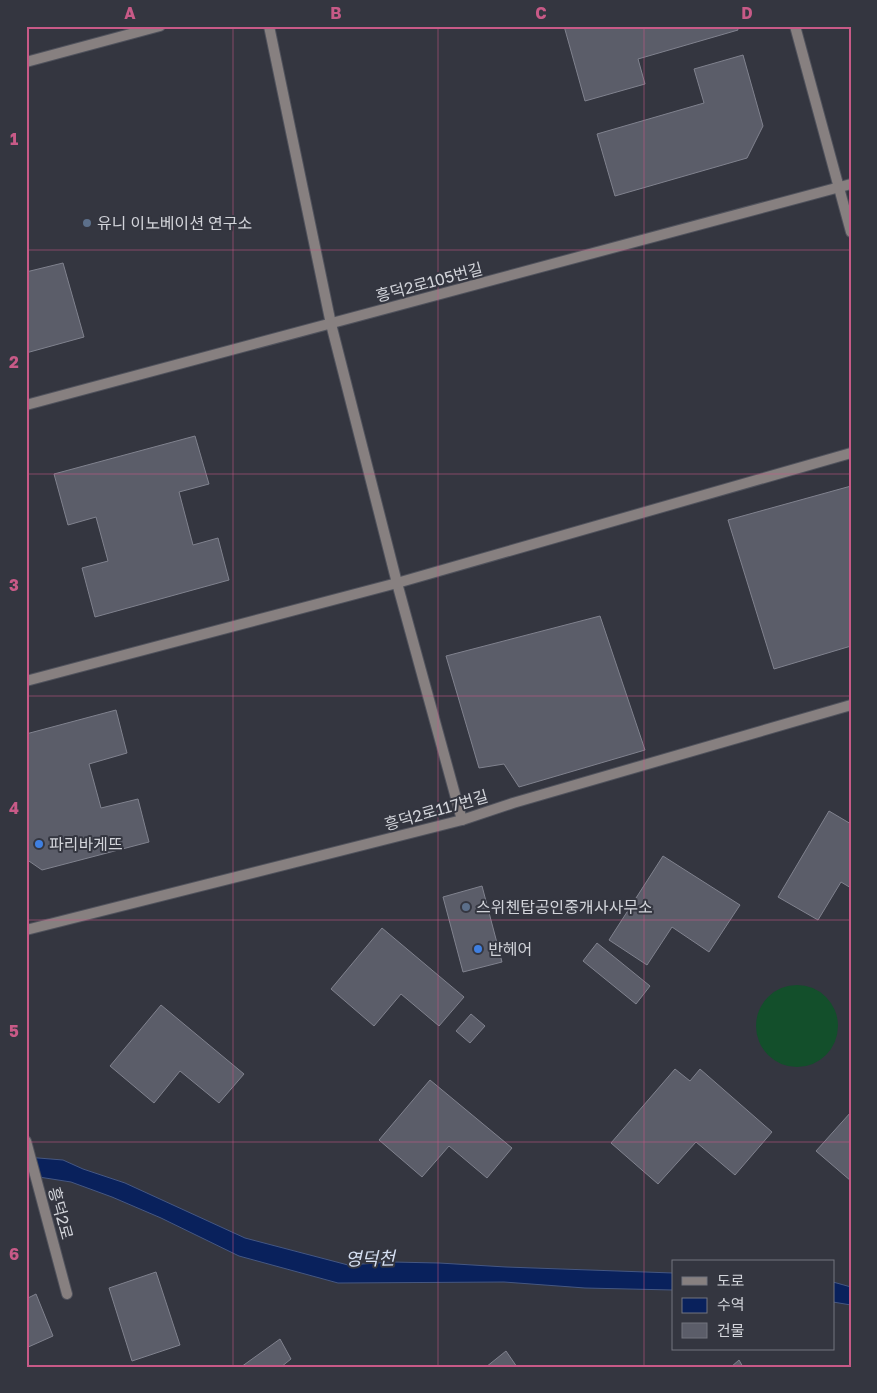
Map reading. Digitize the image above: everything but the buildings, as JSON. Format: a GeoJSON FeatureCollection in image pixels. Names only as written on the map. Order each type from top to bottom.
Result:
{"type":"FeatureCollection","features":[{"type":"Feature","properties":{"kind":"street"},"geometry":{"type":"LineString","coordinates":[[26,62],[160,26]]}},
{"type":"Feature","properties":{"kind":"street"},"geometry":{"type":"LineString","coordinates":[[269,26],[331,324],[397,583],[462,820]]}},
{"type":"Feature","properties":{"kind":"street"},"geometry":{"type":"LineString","coordinates":[[795,26],[851,232]]}},
{"type":"Feature","properties":{"kind":"street","name":"흥덕2로105번길"},"geometry":{"type":"LineString","coordinates":[[26,405],[851,184]]}},
{"type":"Feature","properties":{"kind":"street"},"geometry":{"type":"LineString","coordinates":[[26,681],[397,583],[851,454]]}},
{"type":"Feature","properties":{"kind":"street","name":"흥덕2로117번길"},"geometry":{"type":"LineString","coordinates":[[26,930],[462,820],[514,803],[851,705]]}},
{"type":"Feature","properties":{"kind":"street","name":"흥덕2로"},"geometry":{"type":"LineString","coordinates":[[26,1141],[68,1294]]}},
{"type":"Feature","properties":{"kind":"green space"},"geometry":{"type":"Polygon","coordinates":[[[797,985],[813,988],[826,997],[835,1010],[838,1026],[835,1042],[826,1055],[813,1064],[797,1067],[781,1064],[768,1055],[759,1042],[756,1026],[759,1010],[768,997],[781,988],[797,985]]]}},
{"type":"Feature","properties":{"kind":"water"},"geometry":{"type":"Polygon","coordinates":[[[26,1157],[63,1160],[125,1183],[245,1238],[348,1265],[392,1262],[439,1263],[672,1273],[672,1290],[585,1288],[504,1282],[338,1283],[239,1256],[161,1218],[71,1182],[26,1175],[26,1157]]]}},
{"type":"Feature","properties":{"kind":"water"},"geometry":{"type":"Polygon","coordinates":[[[834,1282],[851,1287],[851,1305],[834,1302],[834,1282]]]}},
{"type":"Feature","properties":{"kind":"place","name":"유니 이노베이션 연구소"},"geometry":{"type":"Point","coordinates":[87,223]}},
{"type":"Feature","properties":{"kind":"place","name":"파리바게뜨"},"geometry":{"type":"Point","coordinates":[39,844]}},
{"type":"Feature","properties":{"kind":"place","name":"스위첸탑공인중개사사무소"},"geometry":{"type":"Point","coordinates":[466,907]}},
{"type":"Feature","properties":{"kind":"place","name":"반헤어"},"geometry":{"type":"Point","coordinates":[478,949]}},
{"type":"Feature","properties":{"kind":"water label","name":"영덕천"},"geometry":{"type":"Point","coordinates":[370,1259]}}]}
